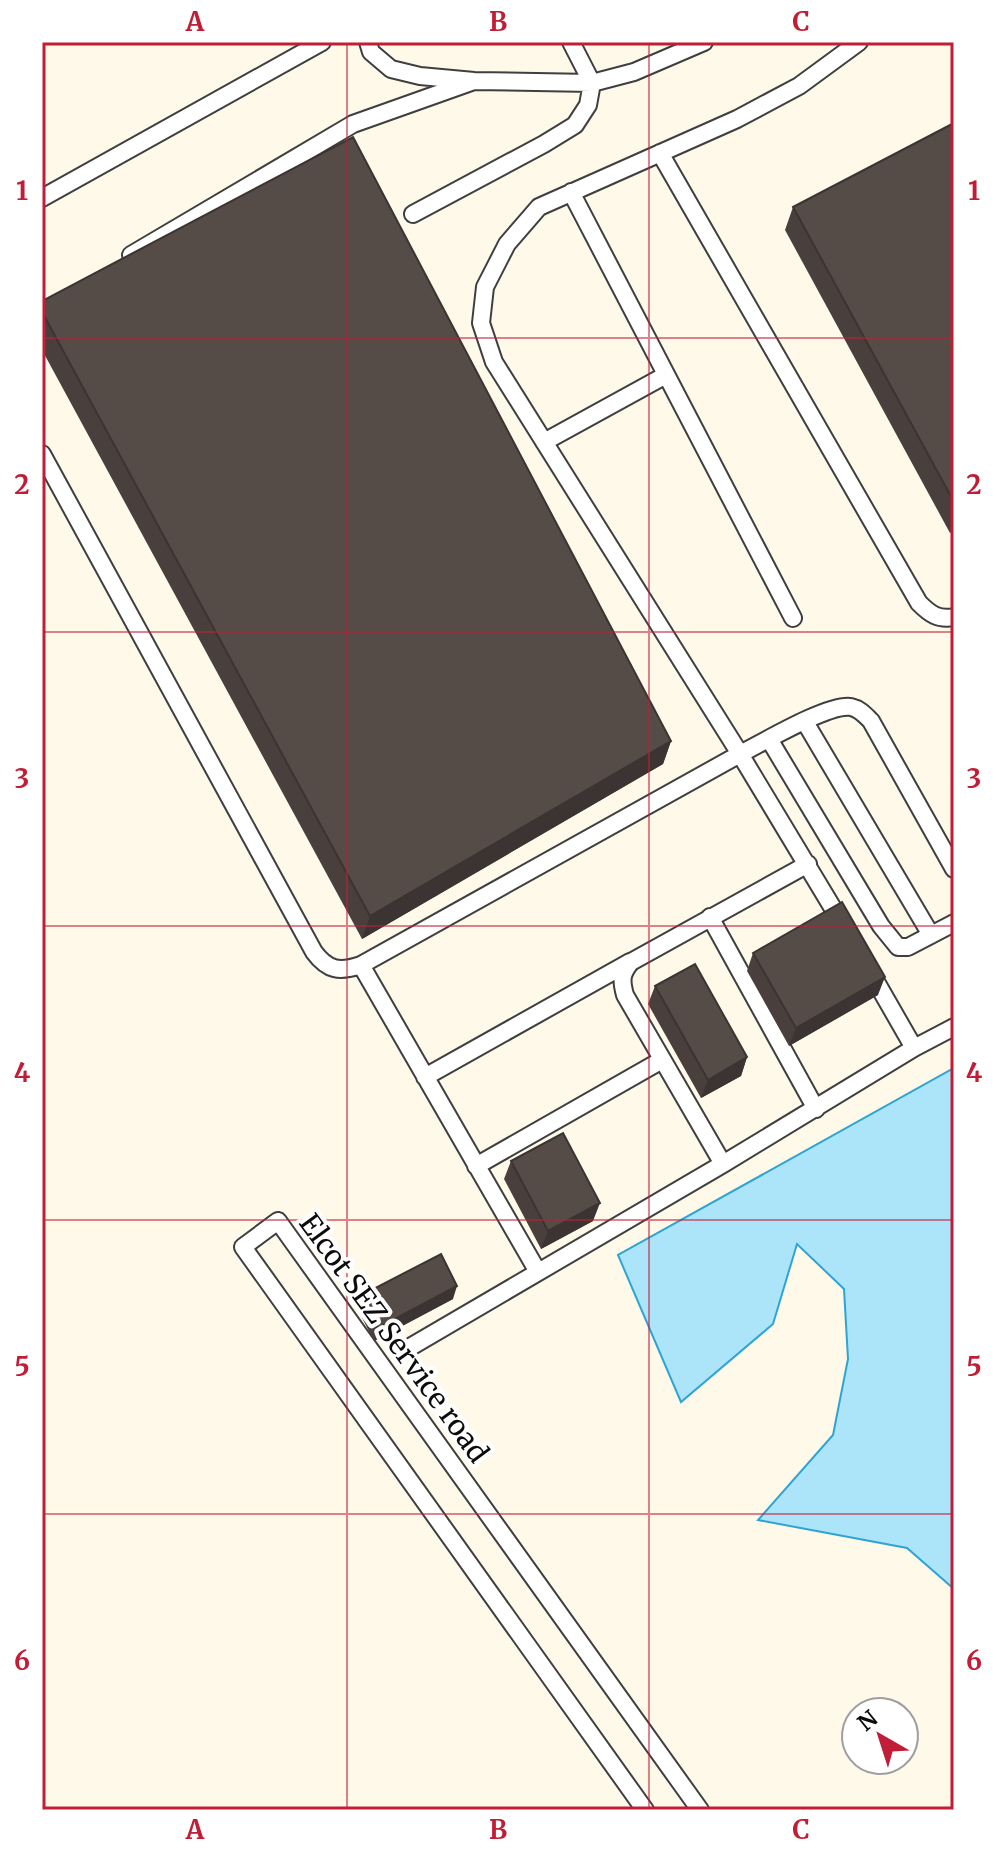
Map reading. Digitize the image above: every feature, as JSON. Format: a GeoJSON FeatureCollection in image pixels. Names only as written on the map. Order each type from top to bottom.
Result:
{"type":"FeatureCollection","features":[{"type":"Feature","properties":{"kind":"lane"},"geometry":{"type":"LineString","coordinates":[[42,198],[322,42]]}},
{"type":"Feature","properties":{"kind":"lane"},"geometry":{"type":"LineString","coordinates":[[368,42],[371,52],[391,69],[420,76],[474,81],[592,83],[634,72],[704,42]]}},
{"type":"Feature","properties":{"kind":"lane"},"geometry":{"type":"LineString","coordinates":[[413,214],[575,125],[588,105],[592,83],[571,42]]}},
{"type":"Feature","properties":{"kind":"lane"},"geometry":{"type":"LineString","coordinates":[[859,42],[799,86],[737,119],[539,207],[507,244],[485,287],[481,323],[494,362],[808,864],[914,1048]]}},
{"type":"Feature","properties":{"kind":"lane"},"geometry":{"type":"LineString","coordinates":[[122,260],[353,124],[474,81]]}},
{"type":"Feature","properties":{"kind":"lane"},"geometry":{"type":"LineString","coordinates":[[660,153],[919,603],[930,614],[942,618],[954,617]]}},
{"type":"Feature","properties":{"kind":"lane"},"geometry":{"type":"LineString","coordinates":[[571,192],[793,618]]}},
{"type":"Feature","properties":{"kind":"lane"},"geometry":{"type":"LineString","coordinates":[[544,442],[666,375]]}},
{"type":"Feature","properties":{"kind":"lane"},"geometry":{"type":"LineString","coordinates":[[42,454],[314,952],[332,969],[344,971],[361,965],[740,754],[829,710],[847,706],[859,710],[871,721],[954,869]]}},
{"type":"Feature","properties":{"kind":"lane"},"geometry":{"type":"LineString","coordinates":[[805,722],[931,935]]}},
{"type":"Feature","properties":{"kind":"lane"},"geometry":{"type":"LineString","coordinates":[[769,739],[881,926],[898,947],[908,947],[954,923]]}},
{"type":"Feature","properties":{"kind":"lane"},"geometry":{"type":"LineString","coordinates":[[425,1077],[808,864]]}},
{"type":"Feature","properties":{"kind":"lane"},"geometry":{"type":"LineString","coordinates":[[710,917],[816,1109]]}},
{"type":"Feature","properties":{"kind":"lane"},"geometry":{"type":"LineString","coordinates":[[631,962],[623,971],[621,981],[625,995],[723,1164]]}},
{"type":"Feature","properties":{"kind":"lane"},"geometry":{"type":"LineString","coordinates":[[361,965],[538,1272]]}},
{"type":"Feature","properties":{"kind":"lane"},"geometry":{"type":"LineString","coordinates":[[412,1346],[954,1027]]}},
{"type":"Feature","properties":{"kind":"lane"},"geometry":{"type":"LineString","coordinates":[[476,1166],[662,1060]]}},
{"type":"Feature","properties":{"kind":"lane","name":"Elcot SEZ Service road"},"geometry":{"type":"LineString","coordinates":[[645,1810],[243,1247],[278,1221],[700,1810]]}},
{"type":"Feature","properties":{"kind":"water"},"geometry":{"type":"Polygon","coordinates":[[[954,1068],[954,1589],[907,1548],[758,1520],[833,1435],[848,1359],[844,1289],[797,1244],[773,1324],[681,1402],[618,1255],[954,1068]]]}},
{"type":"Feature","properties":{"kind":"building"},"geometry":{"type":"Polygon","coordinates":[[[954,123],[954,502],[793,207],[954,123]]]}},
{"type":"Feature","properties":{"kind":"building"},"geometry":{"type":"Polygon","coordinates":[[[353,137],[671,741],[370,916],[42,312],[42,301],[353,137]]]}},
{"type":"Feature","properties":{"kind":"building"},"geometry":{"type":"Polygon","coordinates":[[[842,902],[885,977],[796,1028],[753,953],[842,902]]]}},
{"type":"Feature","properties":{"kind":"building"},"geometry":{"type":"Polygon","coordinates":[[[695,964],[747,1057],[708,1080],[655,986],[695,964]]]}},
{"type":"Feature","properties":{"kind":"building"},"geometry":{"type":"Polygon","coordinates":[[[563,1133],[600,1203],[548,1231],[511,1161],[563,1133]]]}},
{"type":"Feature","properties":{"kind":"building"},"geometry":{"type":"Polygon","coordinates":[[[441,1254],[457,1286],[378,1328],[362,1295],[441,1254]]]}}]}
